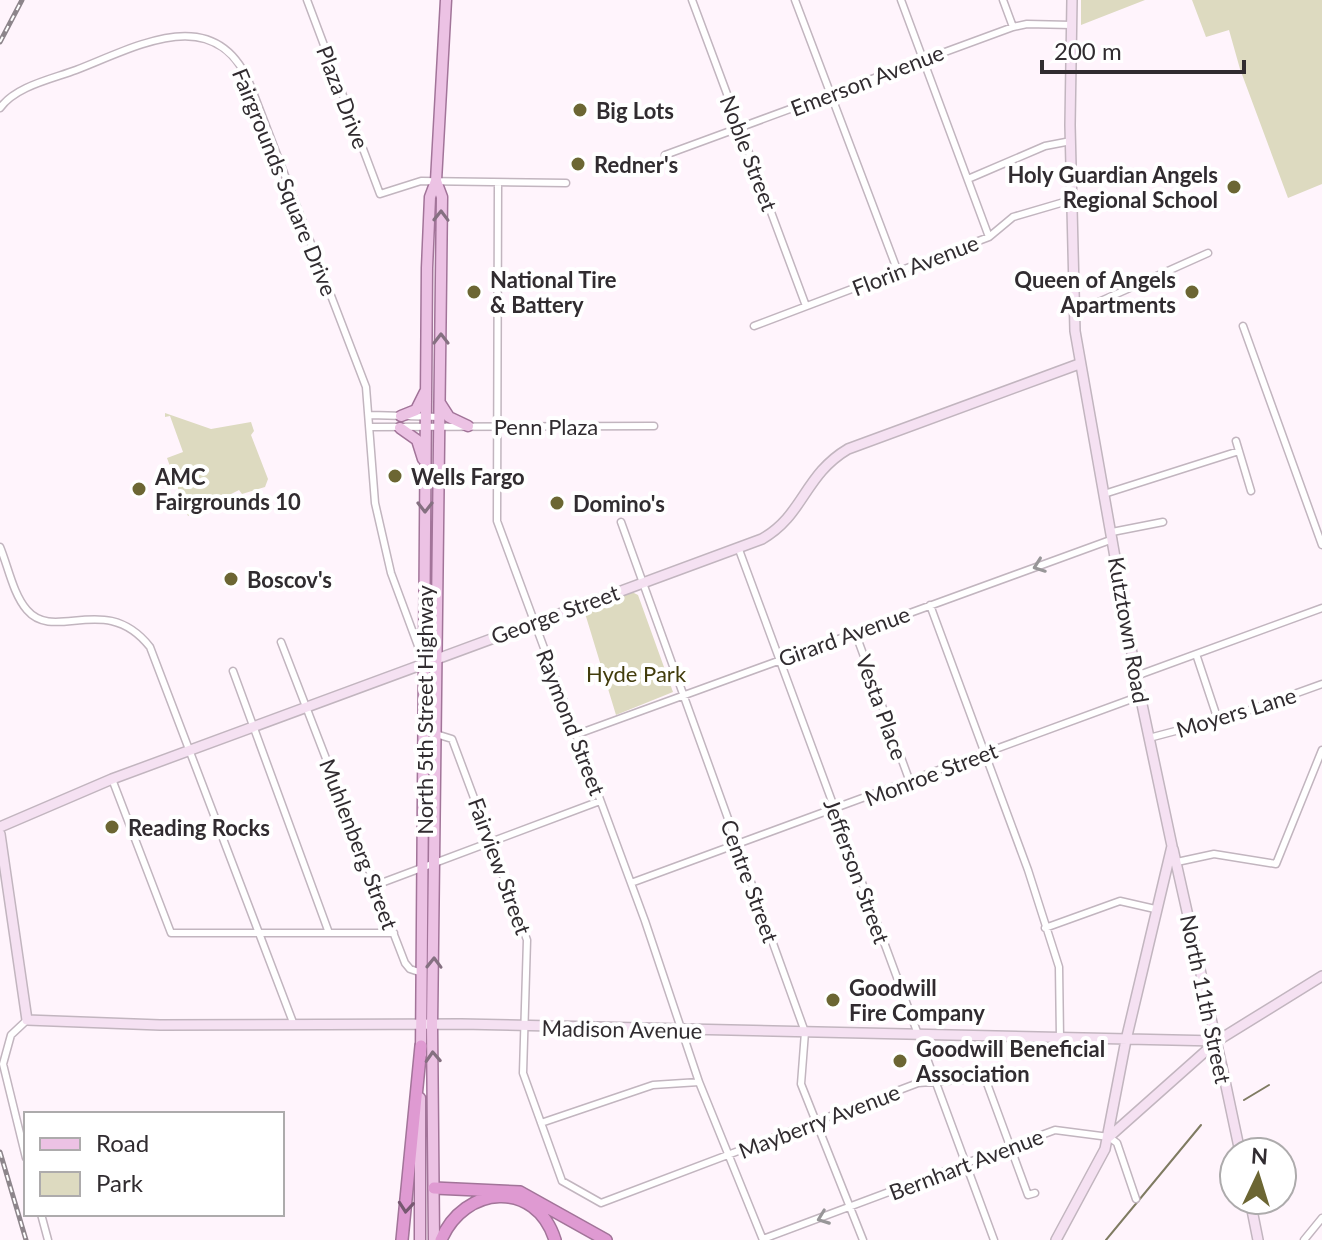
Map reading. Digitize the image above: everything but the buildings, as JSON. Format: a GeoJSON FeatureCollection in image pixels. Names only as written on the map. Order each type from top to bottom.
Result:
{"type":"FeatureCollection","features":[{"type":"Feature","properties":{"kind":"highway"},"geometry":{"type":"LineString","coordinates":[[402,1240],[421,1046]]}},
{"type":"Feature","properties":{"kind":"highway"},"geometry":{"type":"LineString","coordinates":[[434,1188],[520,1192],[606,1240]]}},
{"type":"Feature","properties":{"kind":"highway"},"geometry":{"type":"LineString","coordinates":[[441,1240],[449,1223],[464,1207],[484,1198],[500,1196],[516,1199],[535,1209],[546,1221],[555,1240]]}},
{"type":"Feature","properties":{"kind":"main road","name":"North 5th Street Highway"},"geometry":{"type":"LineString","coordinates":[[434,1240],[427,1026],[422,973],[425,465],[430,197],[436,181],[446,0]]}},
{"type":"Feature","properties":{"kind":"main road","name":"North 5th Street Highway"},"geometry":{"type":"LineString","coordinates":[[420,1240],[421,1046],[427,1026],[435,862],[442,197],[436,181]]}},
{"type":"Feature","properties":{"kind":"main road"},"geometry":{"type":"LineString","coordinates":[[425,465],[417,440],[401,422],[416,410],[427,387]]}},
{"type":"Feature","properties":{"kind":"main road"},"geometry":{"type":"LineString","coordinates":[[440,401],[449,417],[468,426]]}},
{"type":"Feature","properties":{"kind":"main road"},"geometry":{"type":"LineString","coordinates":[[439,453],[444,434],[456,427]]}},
{"type":"Feature","properties":{"kind":"main road"},"geometry":{"type":"LineString","coordinates":[[420,1194],[434,1188]]}},
{"type":"Feature","properties":{"kind":"street","name":"Plaza Drive"},"geometry":{"type":"LineString","coordinates":[[307,0],[380,194],[421,181],[436,181]]}},
{"type":"Feature","properties":{"kind":"street","name":"Noble Street"},"geometry":{"type":"LineString","coordinates":[[692,0],[806,306]]}},
{"type":"Feature","properties":{"kind":"street"},"geometry":{"type":"LineString","coordinates":[[795,0],[898,272]]}},
{"type":"Feature","properties":{"kind":"street"},"geometry":{"type":"LineString","coordinates":[[901,0],[989,237]]}},
{"type":"Feature","properties":{"kind":"street"},"geometry":{"type":"LineString","coordinates":[[1003,0],[1013,27]]}},
{"type":"Feature","properties":{"kind":"street","name":"Kutztown Road"},"geometry":{"type":"LineString","coordinates":[[1056,1240],[1094,1175],[1109,1137],[1126,1040],[1172,846],[1136,676],[1079,364],[1074,313],[1071,200],[1072,0]]}},
{"type":"Feature","properties":{"kind":"street","name":"Emerson Avenue"},"geometry":{"type":"LineString","coordinates":[[665,155],[1013,27],[1072,25]]}},
{"type":"Feature","properties":{"kind":"street","name":"Fairgrounds Square Drive"},"geometry":{"type":"LineString","coordinates":[[0,108],[23,90],[164,37],[202,37],[226,50],[241,65],[366,387],[372,483],[391,573],[424,661]]}},
{"type":"Feature","properties":{"kind":"street"},"geometry":{"type":"LineString","coordinates":[[968,179],[1034,150],[1071,141]]}},
{"type":"Feature","properties":{"kind":"street"},"geometry":{"type":"LineString","coordinates":[[436,181],[566,183]]}},
{"type":"Feature","properties":{"kind":"street","name":"Raymond Street"},"geometry":{"type":"LineString","coordinates":[[498,183],[495,513],[631,883],[699,1082],[731,1154],[762,1240]]}},
{"type":"Feature","properties":{"kind":"street","name":"Florin Avenue"},"geometry":{"type":"LineString","coordinates":[[754,326],[989,237],[1013,217],[1071,200]]}},
{"type":"Feature","properties":{"kind":"street"},"geometry":{"type":"LineString","coordinates":[[1074,313],[1208,253]]}},
{"type":"Feature","properties":{"kind":"street"},"geometry":{"type":"LineString","coordinates":[[1243,326],[1322,545]]}},
{"type":"Feature","properties":{"kind":"street","name":"George Street"},"geometry":{"type":"LineString","coordinates":[[0,827],[112,779],[252,726],[762,539],[784,524],[814,476],[848,449],[1079,364]]}},
{"type":"Feature","properties":{"kind":"street"},"geometry":{"type":"LineString","coordinates":[[370,415],[426,429],[439,429]]}},
{"type":"Feature","properties":{"kind":"street"},"geometry":{"type":"LineString","coordinates":[[370,427],[427,416],[440,417]]}},
{"type":"Feature","properties":{"kind":"street","name":"Penn Plaza"},"geometry":{"type":"LineString","coordinates":[[439,429],[496,425],[654,426]]}},
{"type":"Feature","properties":{"kind":"street"},"geometry":{"type":"LineString","coordinates":[[1236,441],[1251,491]]}},
{"type":"Feature","properties":{"kind":"street"},"geometry":{"type":"LineString","coordinates":[[1104,494],[1239,451]]}},
{"type":"Feature","properties":{"kind":"street","name":"Centre Street"},"geometry":{"type":"LineString","coordinates":[[621,522],[805,1032],[801,1084],[863,1240]]}},
{"type":"Feature","properties":{"kind":"street","name":"Girard Avenue"},"geometry":{"type":"LineString","coordinates":[[575,735],[1112,536],[1163,522]]}},
{"type":"Feature","properties":{"kind":"street"},"geometry":{"type":"LineString","coordinates":[[0,547],[22,602],[36,618],[55,622],[110,619],[135,631],[154,655],[294,1025]]}},
{"type":"Feature","properties":{"kind":"street","name":"Jefferson Street"},"geometry":{"type":"LineString","coordinates":[[738,547],[994,1240]]}},
{"type":"Feature","properties":{"kind":"street"},"geometry":{"type":"LineString","coordinates":[[930,605],[1059,967],[1060,1038]]}},
{"type":"Feature","properties":{"kind":"street"},"geometry":{"type":"LineString","coordinates":[[1136,676],[1322,608]]}},
{"type":"Feature","properties":{"kind":"street","name":"Vesta Place"},"geometry":{"type":"LineString","coordinates":[[855,632],[910,782]]}},
{"type":"Feature","properties":{"kind":"street","name":"Muhlenberg Street"},"geometry":{"type":"LineString","coordinates":[[281,642],[407,967],[422,973]]}},
{"type":"Feature","properties":{"kind":"street"},"geometry":{"type":"LineString","coordinates":[[1196,654],[1218,720]]}},
{"type":"Feature","properties":{"kind":"street"},"geometry":{"type":"LineString","coordinates":[[233,671],[329,933]]}},
{"type":"Feature","properties":{"kind":"street","name":"Moyers Lane"},"geometry":{"type":"LineString","coordinates":[[1149,738],[1218,720],[1322,684]]}},
{"type":"Feature","properties":{"kind":"street","name":"Monroe Street"},"geometry":{"type":"LineString","coordinates":[[631,883],[1140,696]]}},
{"type":"Feature","properties":{"kind":"street","name":"Fairview Street"},"geometry":{"type":"LineString","coordinates":[[436,734],[452,739],[528,945],[523,1073],[562,1181],[601,1203],[621,1196]]}},
{"type":"Feature","properties":{"kind":"street"},"geometry":{"type":"LineString","coordinates":[[1177,862],[1214,854],[1276,864],[1322,750]]}},
{"type":"Feature","properties":{"kind":"street"},"geometry":{"type":"LineString","coordinates":[[112,779],[171,933],[394,933]]}},
{"type":"Feature","properties":{"kind":"street"},"geometry":{"type":"LineString","coordinates":[[376,885],[600,801]]}},
{"type":"Feature","properties":{"kind":"street"},"geometry":{"type":"LineString","coordinates":[[0,834],[27,1020],[11,1035],[3,1064],[24,1150]]}},
{"type":"Feature","properties":{"kind":"street","name":"North 11th Street"},"geometry":{"type":"LineString","coordinates":[[1172,846],[1237,1136]]}},
{"type":"Feature","properties":{"kind":"street"},"geometry":{"type":"LineString","coordinates":[[1045,928],[1120,901],[1155,909]]}},
{"type":"Feature","properties":{"kind":"street"},"geometry":{"type":"LineString","coordinates":[[1136,1199],[1117,1143],[1109,1137],[1217,1041],[1322,976]]}},
{"type":"Feature","properties":{"kind":"street","name":"Madison Avenue"},"geometry":{"type":"LineString","coordinates":[[27,1020],[681,1029],[1217,1041]]}},
{"type":"Feature","properties":{"kind":"street","name":"Mayberry Avenue"},"geometry":{"type":"LineString","coordinates":[[621,1196],[918,1083],[985,1078],[1028,1195],[1035,1193]]}},
{"type":"Feature","properties":{"kind":"street"},"geometry":{"type":"LineString","coordinates":[[541,1123],[653,1085],[699,1082]]}},
{"type":"Feature","properties":{"kind":"street","name":"Bernhart Avenue"},"geometry":{"type":"LineString","coordinates":[[762,1240],[1055,1130],[1109,1137]]}},
{"type":"Feature","properties":{"kind":"street"},"geometry":{"type":"LineString","coordinates":[[42,1216],[48,1240]]}},
{"type":"Feature","properties":{"kind":"street"},"geometry":{"type":"LineString","coordinates":[[1253,1216],[1258,1240]]}},
{"type":"Feature","properties":{"kind":"street"},"geometry":{"type":"LineString","coordinates":[[1304,1240],[1322,1218]]}},
{"type":"Feature","properties":{"kind":"green space"},"geometry":{"type":"Polygon","coordinates":[[[1081,0],[1145,0],[1081,25],[1081,0]]]}},
{"type":"Feature","properties":{"kind":"green space"},"geometry":{"type":"Polygon","coordinates":[[[1192,0],[1322,0],[1322,184],[1288,198],[1240,69],[1229,30],[1206,37],[1192,0]]]}},
{"type":"Feature","properties":{"kind":"green space"},"geometry":{"type":"Polygon","coordinates":[[[165,413],[211,429],[251,422],[254,431],[251,435],[268,479],[265,487],[242,494],[239,490],[188,516],[167,458],[183,452],[170,416],[165,417],[165,413]]]}},
{"type":"Feature","properties":{"kind":"green space","name":"Hyde Park"},"geometry":{"type":"Polygon","coordinates":[[[632,592],[638,595],[673,692],[616,715],[584,610],[632,592]]]}},
{"type":"Feature","properties":{"kind":"waterway"},"geometry":{"type":"LineString","coordinates":[[1244,1100],[1269,1085]]}},
{"type":"Feature","properties":{"kind":"waterway"},"geometry":{"type":"LineString","coordinates":[[1106,1240],[1201,1125]]}},
{"type":"Feature","properties":{"kind":"railway"},"geometry":{"type":"LineString","coordinates":[[0,42],[22,0]]}},
{"type":"Feature","properties":{"kind":"railway"},"geometry":{"type":"LineString","coordinates":[[0,1152],[26,1240]]}},
{"type":"Feature","properties":{"kind":"place","name":"Big Lots"},"geometry":{"type":"Point","coordinates":[580,110]}},
{"type":"Feature","properties":{"kind":"place","name":"Redner's"},"geometry":{"type":"Point","coordinates":[578,164]}},
{"type":"Feature","properties":{"kind":"place","name":"Holy Guardian Angels Regional School"},"geometry":{"type":"Point","coordinates":[1234,187]}},
{"type":"Feature","properties":{"kind":"place","name":"National Tire & Battery"},"geometry":{"type":"Point","coordinates":[474,292]}},
{"type":"Feature","properties":{"kind":"place","name":"Queen of Angels Apartments"},"geometry":{"type":"Point","coordinates":[1192,292]}},
{"type":"Feature","properties":{"kind":"place","name":"Wells Fargo"},"geometry":{"type":"Point","coordinates":[395,476]}},
{"type":"Feature","properties":{"kind":"place","name":"AMC Fairgrounds 10"},"geometry":{"type":"Point","coordinates":[139,489]}},
{"type":"Feature","properties":{"kind":"place","name":"Domino's"},"geometry":{"type":"Point","coordinates":[557,503]}},
{"type":"Feature","properties":{"kind":"place","name":"Boscov's"},"geometry":{"type":"Point","coordinates":[231,579]}},
{"type":"Feature","properties":{"kind":"place","name":"Reading Rocks"},"geometry":{"type":"Point","coordinates":[112,827]}},
{"type":"Feature","properties":{"kind":"place","name":"Goodwill Fire Company"},"geometry":{"type":"Point","coordinates":[833,1000]}},
{"type":"Feature","properties":{"kind":"place","name":"Goodwill Beneficial Association"},"geometry":{"type":"Point","coordinates":[900,1061]}}]}
